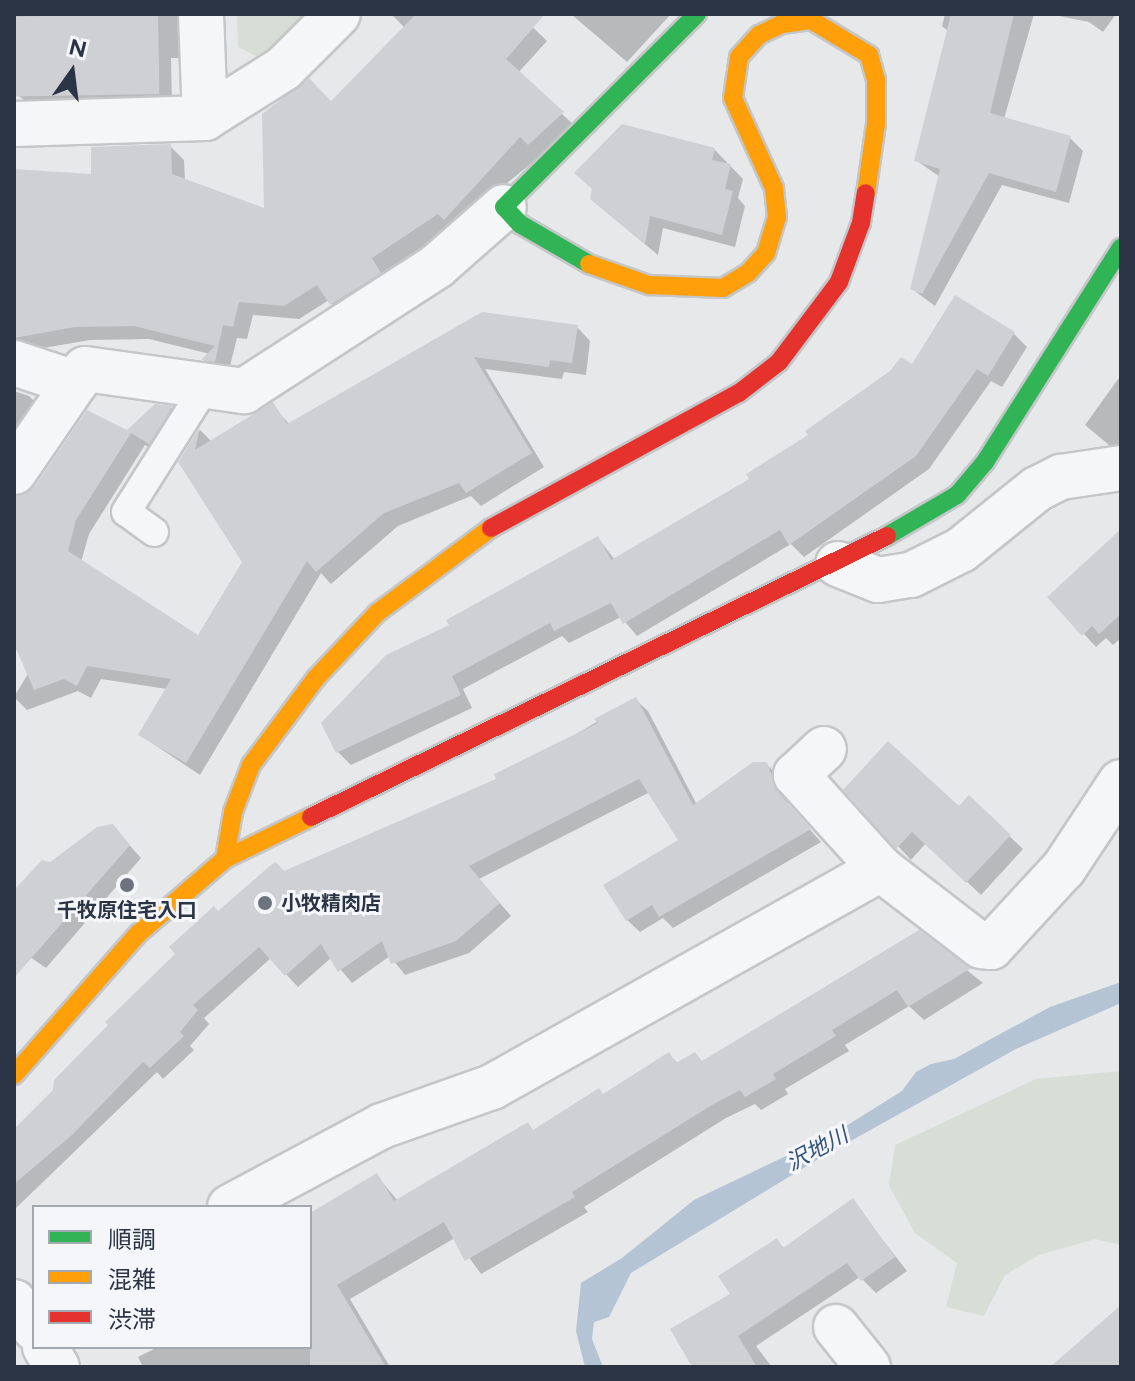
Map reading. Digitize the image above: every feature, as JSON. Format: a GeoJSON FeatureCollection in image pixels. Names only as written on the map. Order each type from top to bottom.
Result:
{"type":"FeatureCollection","features":[{"type":"Feature","properties":{"kind":"street"},"geometry":{"type":"LineString","coordinates":[[201,14],[205,118]]}},
{"type":"Feature","properties":{"kind":"street"},"geometry":{"type":"LineString","coordinates":[[14,124],[205,118],[284,68],[338,14]]}},
{"type":"Feature","properties":{"kind":"street"},"geometry":{"type":"LineString","coordinates":[[14,472],[85,369],[244,391],[263,383],[437,266],[504,207],[697,14]]}},
{"type":"Feature","properties":{"kind":"street"},"geometry":{"type":"LineString","coordinates":[[225,859],[233,812],[251,765],[316,678],[377,613],[471,539],[739,393],[779,362],[806,331],[839,282],[861,223],[876,124],[869,55],[811,20],[782,24],[759,35],[739,57],[733,98],[774,188],[777,217],[766,253],[748,273],[723,288],[649,285],[603,269],[520,224],[504,207]]}},
{"type":"Feature","properties":{"kind":"street"},"geometry":{"type":"LineString","coordinates":[[14,1075],[138,934],[225,859],[838,564],[957,495],[985,462],[1121,248]]}},
{"type":"Feature","properties":{"kind":"street"},"geometry":{"type":"LineString","coordinates":[[14,363],[75,383]]}},
{"type":"Feature","properties":{"kind":"street"},"geometry":{"type":"LineString","coordinates":[[838,564],[878,580],[911,575],[961,550],[1061,477],[1121,468]]}},
{"type":"Feature","properties":{"kind":"street"},"geometry":{"type":"LineString","coordinates":[[824,749],[796,775],[881,869],[981,946],[991,947],[1064,868],[1121,782]]}},
{"type":"Feature","properties":{"kind":"street"},"geometry":{"type":"LineString","coordinates":[[234,1205],[382,1126],[492,1087],[881,869]]}},
{"type":"Feature","properties":{"kind":"street"},"geometry":{"type":"LineString","coordinates":[[836,1327],[868,1367]]}},
{"type":"Feature","properties":{"kind":"street"},"geometry":{"type":"LineString","coordinates":[[47,1349],[57,1367]]}},
{"type":"Feature","properties":{"kind":"lane"},"geometry":{"type":"LineString","coordinates":[[154,532],[126,512],[205,387]]}},
{"type":"Feature","properties":{"kind":"shaded area"},"geometry":{"type":"Polygon","coordinates":[[[237,14],[307,14],[270,51],[256,56],[238,47],[237,14]]]}},
{"type":"Feature","properties":{"kind":"shaded area"},"geometry":{"type":"Polygon","coordinates":[[[1121,1071],[1121,1245],[1095,1239],[1039,1255],[1005,1275],[984,1316],[946,1307],[957,1263],[915,1233],[889,1186],[895,1145],[1036,1079],[1121,1071]]]}},
{"type":"Feature","properties":{"kind":"water","name":"沢地川"},"geometry":{"type":"Polygon","coordinates":[[[1121,982],[1121,1003],[1016,1049],[820,1158],[631,1273],[609,1317],[594,1322],[592,1339],[603,1367],[585,1367],[576,1331],[581,1283],[622,1258],[694,1200],[838,1131],[902,1091],[916,1072],[931,1064],[954,1059],[1050,1007],[1121,982]]]}},
{"type":"Feature","properties":{"kind":"building"},"geometry":{"type":"Polygon","coordinates":[[[158,14],[159,94],[15,97],[14,17],[158,14]]]}},
{"type":"Feature","properties":{"kind":"building"},"geometry":{"type":"Polygon","coordinates":[[[416,14],[545,14],[506,59],[564,112],[528,145],[520,137],[444,220],[438,214],[372,258],[381,273],[330,305],[317,285],[284,306],[239,302],[233,327],[223,325],[215,362],[201,360],[215,346],[134,326],[75,327],[14,338],[14,169],[91,174],[91,147],[171,144],[172,174],[264,208],[262,114],[309,78],[331,101],[416,14]]]}},
{"type":"Feature","properties":{"kind":"building"},"geometry":{"type":"Polygon","coordinates":[[[951,14],[1014,14],[990,113],[1071,136],[1056,192],[989,173],[922,294],[910,289],[940,169],[914,161],[951,14]]]}},
{"type":"Feature","properties":{"kind":"building"},"geometry":{"type":"Polygon","coordinates":[[[622,124],[715,148],[712,160],[731,164],[725,189],[733,191],[722,235],[650,216],[645,244],[590,199],[592,189],[574,173],[622,124]]]}},
{"type":"Feature","properties":{"kind":"building"},"geometry":{"type":"Polygon","coordinates":[[[955,295],[1015,332],[988,376],[977,369],[916,456],[789,545],[780,530],[623,624],[611,603],[554,631],[550,623],[452,676],[461,695],[336,753],[321,723],[386,655],[449,625],[446,620],[598,536],[611,560],[749,479],[746,474],[808,435],[805,431],[890,371],[901,357],[912,364],[955,295]]]}},
{"type":"Feature","properties":{"kind":"building"},"geometry":{"type":"Polygon","coordinates":[[[482,312],[578,325],[572,363],[550,360],[549,367],[474,357],[532,453],[466,493],[459,483],[384,513],[316,572],[307,561],[186,763],[138,735],[171,679],[87,666],[77,686],[64,679],[34,690],[14,644],[14,497],[35,486],[87,410],[127,430],[155,404],[173,406],[149,444],[131,433],[76,520],[68,551],[198,635],[242,562],[178,462],[200,427],[195,450],[273,402],[287,424],[482,312]]]}},
{"type":"Feature","properties":{"kind":"building"},"geometry":{"type":"Polygon","coordinates":[[[1121,529],[1121,614],[1099,634],[1092,626],[1082,636],[1047,597],[1121,529]]]}},
{"type":"Feature","properties":{"kind":"building"},"geometry":{"type":"Polygon","coordinates":[[[636,697],[693,805],[753,762],[767,762],[777,791],[811,829],[659,917],[652,905],[626,921],[603,885],[678,840],[639,779],[469,866],[500,903],[456,941],[391,964],[382,941],[338,972],[321,944],[285,976],[259,947],[193,1005],[198,1010],[180,1032],[184,1036],[150,1068],[143,1062],[72,1135],[14,1184],[14,1129],[53,1090],[54,1080],[108,1025],[105,1022],[175,954],[169,947],[214,906],[218,911],[276,862],[284,871],[496,779],[494,774],[598,723],[594,719],[636,697]]]}},
{"type":"Feature","properties":{"kind":"building"},"geometry":{"type":"Polygon","coordinates":[[[888,741],[959,806],[969,795],[1011,835],[966,883],[912,832],[896,849],[843,790],[888,741]]]}},
{"type":"Feature","properties":{"kind":"building"},"geometry":{"type":"Polygon","coordinates":[[[113,824],[130,845],[14,978],[14,890],[42,860],[50,862],[97,827],[113,824]]]}},
{"type":"Feature","properties":{"kind":"building"},"geometry":{"type":"Polygon","coordinates":[[[919,930],[971,968],[908,1007],[897,990],[832,1030],[836,1036],[773,1074],[776,1079],[745,1097],[740,1090],[712,1105],[572,1192],[575,1197],[465,1261],[444,1222],[337,1285],[386,1367],[310,1367],[312,1212],[377,1173],[394,1201],[528,1122],[533,1130],[599,1088],[603,1094],[669,1052],[676,1063],[695,1052],[702,1061],[919,930]]]}},
{"type":"Feature","properties":{"kind":"building"},"geometry":{"type":"Polygon","coordinates":[[[853,1198],[895,1257],[861,1281],[847,1263],[738,1336],[757,1367],[692,1367],[670,1329],[730,1294],[718,1276],[777,1238],[783,1248],[853,1198]]]}},
{"type":"Feature","properties":{"kind":"building"},"geometry":{"type":"Polygon","coordinates":[[[1121,1305],[1121,1367],[1050,1367],[1121,1305]]]}},
{"type":"Feature","properties":{"kind":"traffic: fast"},"geometry":{"type":"LineString","coordinates":[[589,264],[520,224],[504,207],[697,14]]}},
{"type":"Feature","properties":{"kind":"traffic: fast"},"geometry":{"type":"LineString","coordinates":[[887,536],[957,495],[985,462],[1121,248]]}},
{"type":"Feature","properties":{"kind":"traffic: slow"},"geometry":{"type":"LineString","coordinates":[[589,264],[649,285],[723,288],[748,273],[766,253],[777,217],[774,188],[733,98],[739,57],[759,35],[782,24],[811,20],[869,55],[876,80],[876,124],[866,193]]}},
{"type":"Feature","properties":{"kind":"traffic: slow"},"geometry":{"type":"LineString","coordinates":[[225,859],[233,812],[251,765],[316,678],[377,613],[491,528]]}},
{"type":"Feature","properties":{"kind":"traffic: slow"},"geometry":{"type":"LineString","coordinates":[[14,1075],[138,934],[225,859],[311,817]]}},
{"type":"Feature","properties":{"kind":"traffic: jam"},"geometry":{"type":"LineString","coordinates":[[491,528],[739,393],[779,362],[839,282],[861,223],[866,193]]}},
{"type":"Feature","properties":{"kind":"traffic: jam"},"geometry":{"type":"LineString","coordinates":[[311,817],[887,536]]}},
{"type":"Feature","properties":{"kind":"place","name":"千牧原住宅入口"},"geometry":{"type":"Point","coordinates":[127,885]}},
{"type":"Feature","properties":{"kind":"place","name":"小牧精肉店"},"geometry":{"type":"Point","coordinates":[265,903]}}]}
